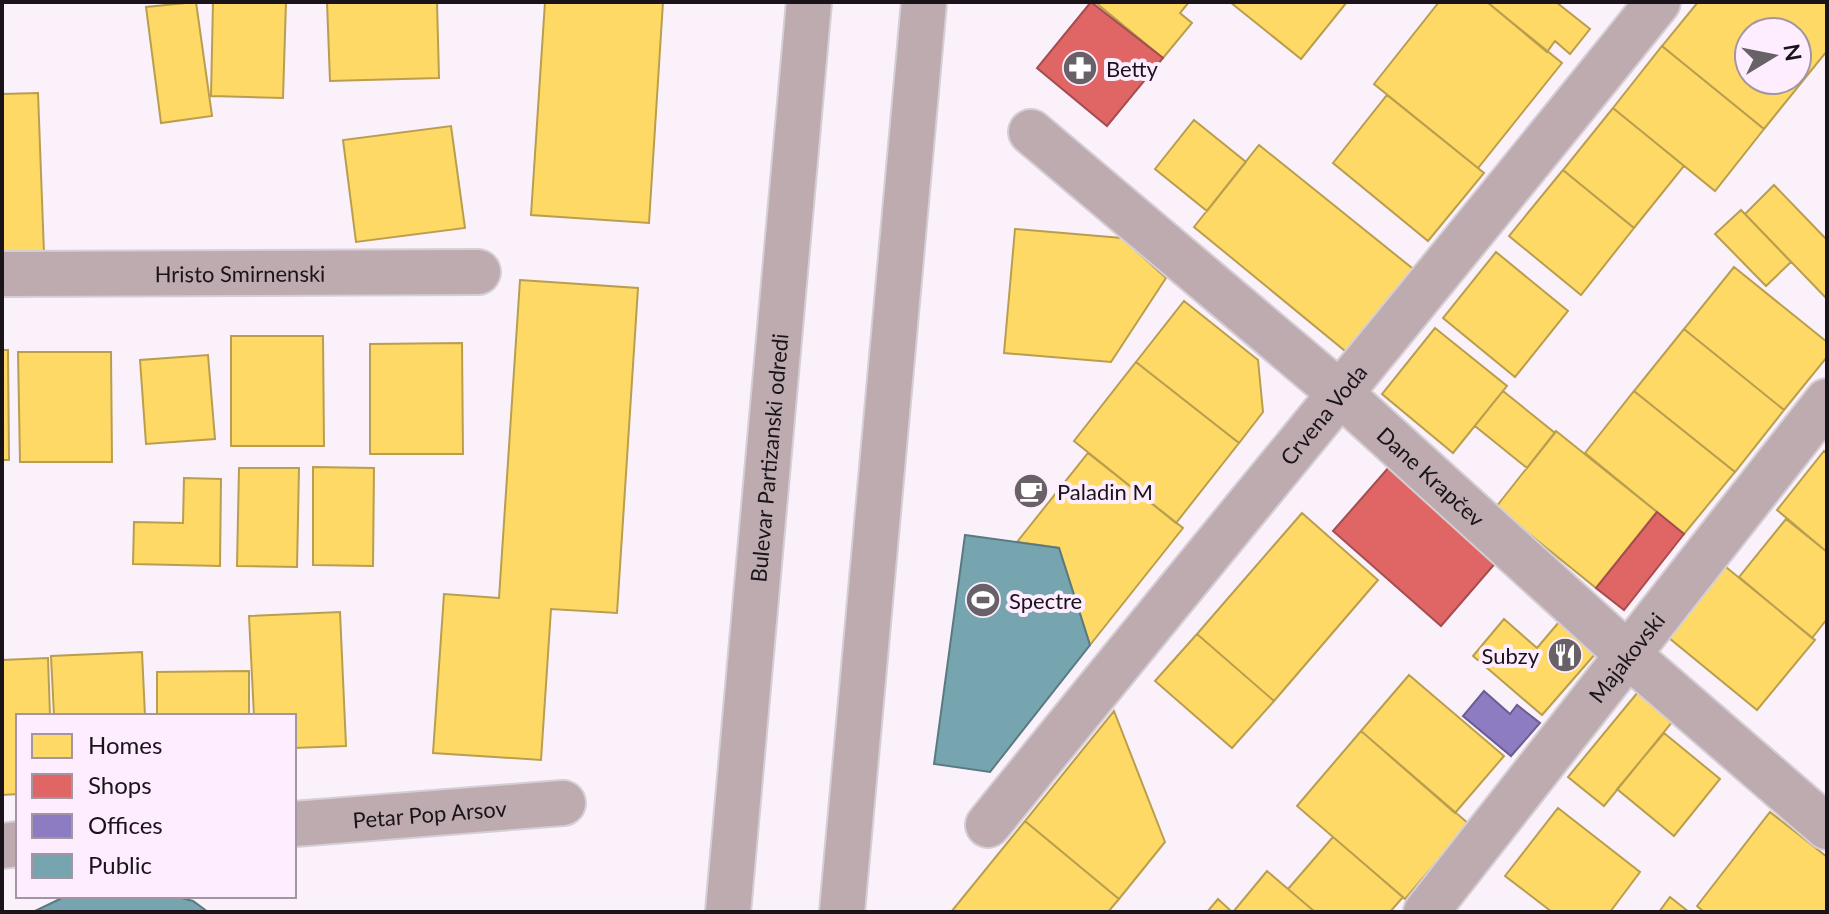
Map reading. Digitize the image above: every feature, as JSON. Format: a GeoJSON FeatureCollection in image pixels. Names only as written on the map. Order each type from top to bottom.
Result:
{"type":"FeatureCollection","features":[{"type":"Feature","properties":{"kind":"street","name":"Bulevar Partizanski odredi"},"geometry":{"type":"LineString","coordinates":[[728,912],[809,2]]}},
{"type":"Feature","properties":{"kind":"street"},"geometry":{"type":"LineString","coordinates":[[842,912],[924,2]]}},
{"type":"Feature","properties":{"kind":"street","name":"Crvena Voda"},"geometry":{"type":"LineString","coordinates":[[988,825],[1166,605],[1342,395],[1658,2]]}},
{"type":"Feature","properties":{"kind":"street","name":"Dane Krapčev"},"geometry":{"type":"LineString","coordinates":[[1031,132],[1342,395],[1626,653],[1827,827]]}},
{"type":"Feature","properties":{"kind":"street","name":"Hristo Smirnenski"},"geometry":{"type":"LineString","coordinates":[[2,274],[478,272]]}},
{"type":"Feature","properties":{"kind":"street","name":"Majakovski"},"geometry":{"type":"LineString","coordinates":[[1426,912],[1626,653],[1827,401]]}},
{"type":"Feature","properties":{"kind":"street","name":"Petar Pop Arsov"},"geometry":{"type":"LineString","coordinates":[[296,824],[563,803]]}},
{"type":"Feature","properties":{"kind":"building: Homes"},"geometry":{"type":"Polygon","coordinates":[[[196,2],[212,116],[161,123],[146,7],[196,2]]]}},
{"type":"Feature","properties":{"kind":"building: Homes"},"geometry":{"type":"Polygon","coordinates":[[[213,2],[286,2],[283,98],[211,96],[213,2]]]}},
{"type":"Feature","properties":{"kind":"building: Homes"},"geometry":{"type":"Polygon","coordinates":[[[327,2],[437,2],[439,78],[330,81],[327,2]]]}},
{"type":"Feature","properties":{"kind":"building: Homes"},"geometry":{"type":"Polygon","coordinates":[[[545,2],[663,2],[649,223],[531,215],[545,2]]]}},
{"type":"Feature","properties":{"kind":"building: Homes"},"geometry":{"type":"Polygon","coordinates":[[[1095,2],[1189,2],[1180,13],[1192,23],[1163,58],[1095,2]]]}},
{"type":"Feature","properties":{"kind":"building: Homes"},"geometry":{"type":"Polygon","coordinates":[[[1230,2],[1347,2],[1301,59],[1230,2]]]}},
{"type":"Feature","properties":{"kind":"building: Homes"},"geometry":{"type":"Polygon","coordinates":[[[1439,2],[1487,2],[1562,63],[1478,168],[1374,84],[1439,2]]]}},
{"type":"Feature","properties":{"kind":"building: Homes"},"geometry":{"type":"Polygon","coordinates":[[[1487,2],[1556,2],[1590,29],[1570,54],[1555,41],[1547,52],[1487,2]]]}},
{"type":"Feature","properties":{"kind":"building: Homes"},"geometry":{"type":"Polygon","coordinates":[[[1698,2],[1827,2],[1827,51],[1813,68],[1813,16],[1733,16],[1733,96],[1791,96],[1764,129],[1662,46],[1698,2]]]}},
{"type":"Feature","properties":{"kind":"building: Homes"},"geometry":{"type":"Polygon","coordinates":[[[1662,46],[1764,129],[1715,191],[1613,108],[1662,46]]]}},
{"type":"Feature","properties":{"kind":"building: Homes"},"geometry":{"type":"Polygon","coordinates":[[[38,93],[44,253],[2,255],[2,94],[38,93]]]}},
{"type":"Feature","properties":{"kind":"building: Homes"},"geometry":{"type":"Polygon","coordinates":[[[1387,95],[1484,173],[1428,241],[1333,163],[1387,95]]]}},
{"type":"Feature","properties":{"kind":"building: Homes"},"geometry":{"type":"Polygon","coordinates":[[[1613,108],[1684,166],[1634,228],[1563,170],[1613,108]]]}},
{"type":"Feature","properties":{"kind":"building: Homes"},"geometry":{"type":"Polygon","coordinates":[[[1194,120],[1246,162],[1207,211],[1155,169],[1194,120]]]}},
{"type":"Feature","properties":{"kind":"building: Homes"},"geometry":{"type":"Polygon","coordinates":[[[451,126],[465,228],[356,242],[343,140],[451,126]]]}},
{"type":"Feature","properties":{"kind":"building: Homes"},"geometry":{"type":"Polygon","coordinates":[[[1259,145],[1417,272],[1350,355],[1194,227],[1259,145]]]}},
{"type":"Feature","properties":{"kind":"building: Homes"},"geometry":{"type":"Polygon","coordinates":[[[1563,170],[1634,228],[1581,295],[1509,236],[1563,170]]]}},
{"type":"Feature","properties":{"kind":"building: Homes"},"geometry":{"type":"Polygon","coordinates":[[[1774,185],[1827,240],[1827,299],[1745,214],[1774,185]]]}},
{"type":"Feature","properties":{"kind":"building: Homes"},"geometry":{"type":"Polygon","coordinates":[[[1741,210],[1791,262],[1766,286],[1715,234],[1741,210]]]}},
{"type":"Feature","properties":{"kind":"building: Homes"},"geometry":{"type":"Polygon","coordinates":[[[1015,229],[1122,238],[1166,278],[1111,362],[1004,353],[1015,229]]]}},
{"type":"Feature","properties":{"kind":"building: Homes"},"geometry":{"type":"Polygon","coordinates":[[[1496,252],[1568,311],[1515,377],[1443,318],[1496,252]]]}},
{"type":"Feature","properties":{"kind":"building: Homes"},"geometry":{"type":"Polygon","coordinates":[[[1734,267],[1827,342],[1827,357],[1784,410],[1684,329],[1734,267]]]}},
{"type":"Feature","properties":{"kind":"building: Homes"},"geometry":{"type":"Polygon","coordinates":[[[520,280],[638,288],[617,613],[551,609],[541,760],[433,753],[444,594],[499,598],[520,280]]]}},
{"type":"Feature","properties":{"kind":"building: Homes"},"geometry":{"type":"Polygon","coordinates":[[[1184,301],[1258,360],[1263,412],[1239,443],[1136,362],[1184,301]]]}},
{"type":"Feature","properties":{"kind":"building: Homes"},"geometry":{"type":"Polygon","coordinates":[[[1435,328],[1507,386],[1453,453],[1382,394],[1435,328]]]}},
{"type":"Feature","properties":{"kind":"building: Homes"},"geometry":{"type":"Polygon","coordinates":[[[1684,329],[1784,410],[1735,472],[1634,391],[1684,329]]]}},
{"type":"Feature","properties":{"kind":"building: Homes"},"geometry":{"type":"Polygon","coordinates":[[[231,336],[323,336],[324,446],[231,446],[231,336]]]}},
{"type":"Feature","properties":{"kind":"building: Homes"},"geometry":{"type":"Polygon","coordinates":[[[462,343],[463,454],[370,454],[370,344],[462,343]]]}},
{"type":"Feature","properties":{"kind":"building: Homes"},"geometry":{"type":"Polygon","coordinates":[[[2,350],[8,350],[9,460],[2,460],[2,350]]]}},
{"type":"Feature","properties":{"kind":"building: Homes"},"geometry":{"type":"Polygon","coordinates":[[[18,352],[111,352],[112,462],[20,462],[18,352]]]}},
{"type":"Feature","properties":{"kind":"building: Homes"},"geometry":{"type":"Polygon","coordinates":[[[208,355],[215,439],[146,444],[140,360],[208,355]]]}},
{"type":"Feature","properties":{"kind":"building: Homes"},"geometry":{"type":"Polygon","coordinates":[[[1136,362],[1239,443],[1176,523],[1074,441],[1136,362]]]}},
{"type":"Feature","properties":{"kind":"building: Homes"},"geometry":{"type":"Polygon","coordinates":[[[1503,391],[1555,433],[1527,468],[1475,426],[1503,391]]]}},
{"type":"Feature","properties":{"kind":"building: Homes"},"geometry":{"type":"Polygon","coordinates":[[[1634,391],[1735,472],[1684,534],[1585,453],[1634,391]]]}},
{"type":"Feature","properties":{"kind":"building: Homes"},"geometry":{"type":"Polygon","coordinates":[[[1556,431],[1657,512],[1596,588],[1496,507],[1556,431]]]}},
{"type":"Feature","properties":{"kind":"building: Homes"},"geometry":{"type":"Polygon","coordinates":[[[1824,451],[1827,454],[1827,552],[1777,510],[1824,451]]]}},
{"type":"Feature","properties":{"kind":"building: Homes"},"geometry":{"type":"Polygon","coordinates":[[[1088,453],[1183,528],[1090,645],[1059,548],[1017,542],[1088,453]]]}},
{"type":"Feature","properties":{"kind":"building: Homes"},"geometry":{"type":"Polygon","coordinates":[[[313,467],[374,468],[373,566],[313,565],[313,467]]]}},
{"type":"Feature","properties":{"kind":"building: Homes"},"geometry":{"type":"Polygon","coordinates":[[[239,468],[299,468],[297,567],[237,566],[239,468]]]}},
{"type":"Feature","properties":{"kind":"building: Homes"},"geometry":{"type":"Polygon","coordinates":[[[184,478],[221,479],[220,566],[133,564],[134,522],[183,523],[184,478]]]}},
{"type":"Feature","properties":{"kind":"building: Homes"},"geometry":{"type":"Polygon","coordinates":[[[1302,513],[1378,580],[1274,701],[1197,634],[1302,513]]]}},
{"type":"Feature","properties":{"kind":"building: Homes"},"geometry":{"type":"Polygon","coordinates":[[[1786,519],[1827,552],[1827,619],[1812,638],[1739,577],[1786,519]]]}},
{"type":"Feature","properties":{"kind":"building: Homes"},"geometry":{"type":"Polygon","coordinates":[[[1721,563],[1815,640],[1757,710],[1663,633],[1721,563]]]}},
{"type":"Feature","properties":{"kind":"building: Homes"},"geometry":{"type":"Polygon","coordinates":[[[340,612],[346,746],[296,748],[296,714],[254,714],[249,616],[340,612]]]}},
{"type":"Feature","properties":{"kind":"building: Homes"},"geometry":{"type":"Polygon","coordinates":[[[1504,619],[1537,648],[1559,622],[1596,653],[1542,715],[1473,656],[1504,619]]]}},
{"type":"Feature","properties":{"kind":"building: Homes"},"geometry":{"type":"Polygon","coordinates":[[[1197,634],[1274,701],[1232,748],[1155,681],[1197,634]]]}},
{"type":"Feature","properties":{"kind":"building: Homes"},"geometry":{"type":"Polygon","coordinates":[[[142,652],[145,714],[54,714],[51,656],[142,652]]]}},
{"type":"Feature","properties":{"kind":"building: Homes"},"geometry":{"type":"Polygon","coordinates":[[[48,658],[50,714],[16,714],[16,794],[2,795],[2,660],[48,658]]]}},
{"type":"Feature","properties":{"kind":"building: Homes"},"geometry":{"type":"Polygon","coordinates":[[[249,671],[249,714],[157,714],[157,672],[249,671]]]}},
{"type":"Feature","properties":{"kind":"building: Homes"},"geometry":{"type":"Polygon","coordinates":[[[1409,675],[1504,756],[1455,813],[1361,731],[1409,675]]]}},
{"type":"Feature","properties":{"kind":"building: Homes"},"geometry":{"type":"Polygon","coordinates":[[[1638,692],[1673,721],[1604,806],[1568,777],[1638,692]]]}},
{"type":"Feature","properties":{"kind":"building: Homes"},"geometry":{"type":"Polygon","coordinates":[[[1114,711],[1165,842],[1119,899],[1025,821],[1114,711]]]}},
{"type":"Feature","properties":{"kind":"building: Homes"},"geometry":{"type":"Polygon","coordinates":[[[1361,731],[1469,824],[1405,899],[1297,806],[1361,731]]]}},
{"type":"Feature","properties":{"kind":"building: Homes"},"geometry":{"type":"Polygon","coordinates":[[[1664,733],[1720,779],[1674,836],[1617,789],[1664,733]]]}},
{"type":"Feature","properties":{"kind":"building: Homes"},"geometry":{"type":"Polygon","coordinates":[[[1558,808],[1640,872],[1610,912],[1552,912],[1505,876],[1558,808]]]}},
{"type":"Feature","properties":{"kind":"building: Homes"},"geometry":{"type":"Polygon","coordinates":[[[1770,812],[1827,857],[1827,912],[1704,912],[1697,906],[1770,812]]]}},
{"type":"Feature","properties":{"kind":"building: Homes"},"geometry":{"type":"Polygon","coordinates":[[[1025,821],[1119,899],[1108,912],[951,912],[1025,821]]]}},
{"type":"Feature","properties":{"kind":"building: Homes"},"geometry":{"type":"Polygon","coordinates":[[[1333,837],[1403,897],[1390,912],[1315,912],[1288,889],[1333,837]]]}},
{"type":"Feature","properties":{"kind":"building: Homes"},"geometry":{"type":"Polygon","coordinates":[[[1267,871],[1288,889],[1315,912],[1233,912],[1267,871]]]}},
{"type":"Feature","properties":{"kind":"building: Homes"},"geometry":{"type":"Polygon","coordinates":[[[1670,897],[1689,912],[1659,912],[1670,897]]]}},
{"type":"Feature","properties":{"kind":"building: Homes"},"geometry":{"type":"Polygon","coordinates":[[[1218,899],[1232,912],[1207,912],[1218,899]]]}},
{"type":"Feature","properties":{"kind":"building: Shops"},"geometry":{"type":"Polygon","coordinates":[[[1091,2],[1163,58],[1107,126],[1037,68],[1091,2]]]}},
{"type":"Feature","properties":{"kind":"building: Shops"},"geometry":{"type":"Polygon","coordinates":[[[1390,466],[1498,560],[1441,626],[1333,531],[1390,466]]]}},
{"type":"Feature","properties":{"kind":"building: Shops"},"geometry":{"type":"Polygon","coordinates":[[[1657,512],[1684,534],[1624,610],[1596,588],[1657,512]]]}},
{"type":"Feature","properties":{"kind":"building: Offices"},"geometry":{"type":"Polygon","coordinates":[[[1484,691],[1510,714],[1517,705],[1540,723],[1511,756],[1463,716],[1484,691]]]}},
{"type":"Feature","properties":{"kind":"building: Public"},"geometry":{"type":"Polygon","coordinates":[[[965,535],[1059,548],[1090,645],[990,772],[934,764],[965,535]]]}},
{"type":"Feature","properties":{"kind":"building: Public"},"geometry":{"type":"Polygon","coordinates":[[[62,898],[182,898],[193,901],[208,912],[33,912],[62,898]]]}},
{"type":"Feature","properties":{"kind":"place","name":"Betty"},"geometry":{"type":"Point","coordinates":[1080,68]}},
{"type":"Feature","properties":{"kind":"place","name":"Paladin M"},"geometry":{"type":"Point","coordinates":[1031,491]}},
{"type":"Feature","properties":{"kind":"place","name":"Spectre"},"geometry":{"type":"Point","coordinates":[983,600]}},
{"type":"Feature","properties":{"kind":"place","name":"Subzy"},"geometry":{"type":"Point","coordinates":[1565,655]}}]}
